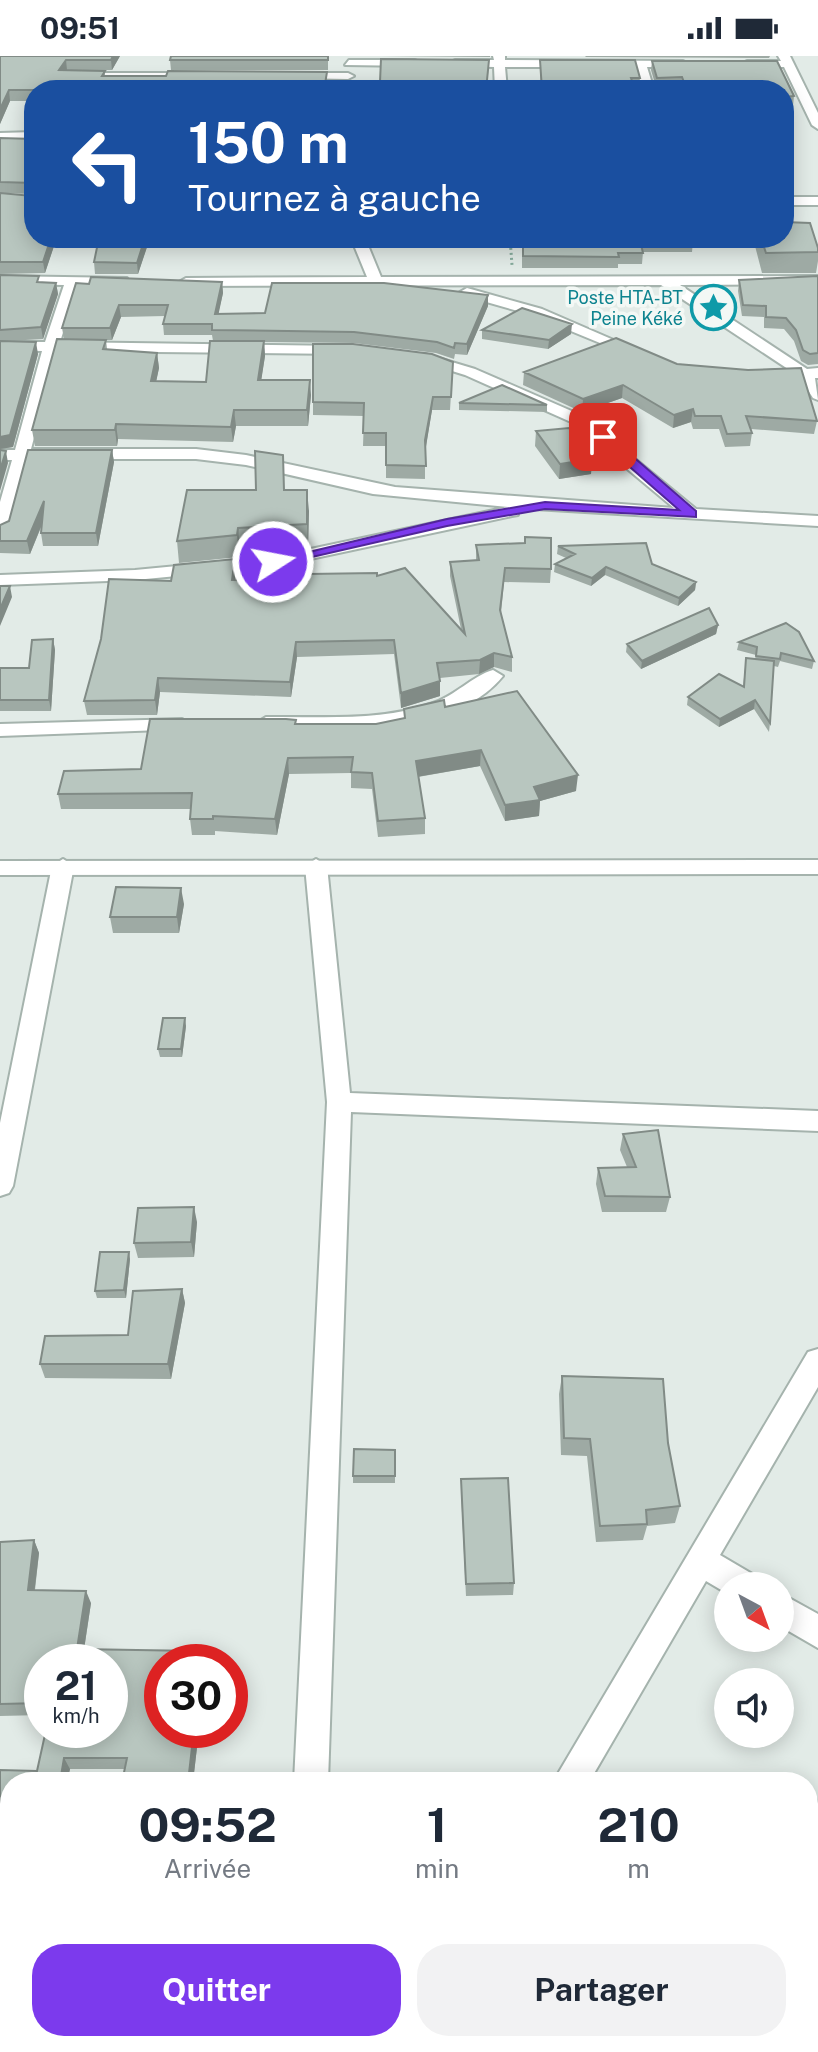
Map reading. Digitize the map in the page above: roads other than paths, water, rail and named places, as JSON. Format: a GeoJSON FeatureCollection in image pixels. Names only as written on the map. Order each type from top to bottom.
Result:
{"type":"FeatureCollection","features":[{"type":"Feature","properties":{"kind":"street"},"geometry":{"type":"LineString","coordinates":[[65,80],[73,60]]}},
{"type":"Feature","properties":{"kind":"street"},"geometry":{"type":"LineString","coordinates":[[439,63],[499,60],[700,64]]}},
{"type":"Feature","properties":{"kind":"street"},"geometry":{"type":"LineString","coordinates":[[499,60],[500,80]]}},
{"type":"Feature","properties":{"kind":"street"},"geometry":{"type":"LineString","coordinates":[[729,64],[785,60],[802,82],[818,125]]}},
{"type":"Feature","properties":{"kind":"street"},"geometry":{"type":"LineString","coordinates":[[286,76],[349,65],[424,63]]}},
{"type":"Feature","properties":{"kind":"street"},"geometry":{"type":"LineString","coordinates":[[641,64],[645,80]]}},
{"type":"Feature","properties":{"kind":"street"},"geometry":{"type":"LineString","coordinates":[[67,76],[208,76]]}},
{"type":"Feature","properties":{"kind":"street"},"geometry":{"type":"LineString","coordinates":[[0,137],[24,136]]}},
{"type":"Feature","properties":{"kind":"street"},"geometry":{"type":"LineString","coordinates":[[794,201],[818,201]]}},
{"type":"Feature","properties":{"kind":"street"},"geometry":{"type":"LineString","coordinates":[[362,248],[376,282]]}},
{"type":"Feature","properties":{"kind":"street"},"geometry":{"type":"LineString","coordinates":[[0,280],[135,281]]}},
{"type":"Feature","properties":{"kind":"street"},"geometry":{"type":"LineString","coordinates":[[166,281],[434,284],[818,280]]}},
{"type":"Feature","properties":{"kind":"street"},"geometry":{"type":"LineString","coordinates":[[0,533],[72,281]]}},
{"type":"Feature","properties":{"kind":"street"},"geometry":{"type":"LineString","coordinates":[[665,281],[811,374],[818,395]]}},
{"type":"Feature","properties":{"kind":"street"},"geometry":{"type":"LineString","coordinates":[[434,284],[537,312],[651,359]]}},
{"type":"Feature","properties":{"kind":"street"},"geometry":{"type":"LineString","coordinates":[[0,346],[354,350]]}},
{"type":"Feature","properties":{"kind":"street"},"geometry":{"type":"LineString","coordinates":[[410,356],[470,372],[577,419],[603,437],[692,514]]}},
{"type":"Feature","properties":{"kind":"street"},"geometry":{"type":"LineString","coordinates":[[761,374],[811,374]]}},
{"type":"Feature","properties":{"kind":"street"},"geometry":{"type":"LineString","coordinates":[[0,455],[137,451],[225,457],[331,482],[391,491],[545,506],[818,521]]}},
{"type":"Feature","properties":{"kind":"street"},"geometry":{"type":"LineString","coordinates":[[0,580],[135,575],[273,562],[447,522],[545,506]]}},
{"type":"Feature","properties":{"kind":"street"},"geometry":{"type":"LineString","coordinates":[[248,723],[387,720],[416,715],[459,699],[493,676]]}},
{"type":"Feature","properties":{"kind":"street"},"geometry":{"type":"LineString","coordinates":[[0,730],[202,725]]}},
{"type":"Feature","properties":{"kind":"street"},"geometry":{"type":"LineString","coordinates":[[0,1186],[7,1126],[63,866]]}},
{"type":"Feature","properties":{"kind":"street"},"geometry":{"type":"LineString","coordinates":[[311,1772],[339,1102],[316,866]]}},
{"type":"Feature","properties":{"kind":"street"},"geometry":{"type":"LineString","coordinates":[[0,868],[818,867]]}},
{"type":"Feature","properties":{"kind":"street"},"geometry":{"type":"LineString","coordinates":[[339,1102],[818,1121]]}},
{"type":"Feature","properties":{"kind":"street"},"geometry":{"type":"LineString","coordinates":[[576,1772],[703,1562],[818,1361]]}},
{"type":"Feature","properties":{"kind":"street"},"geometry":{"type":"LineString","coordinates":[[703,1562],[720,1572]]}},
{"type":"Feature","properties":{"kind":"street"},"geometry":{"type":"LineString","coordinates":[[794,1617],[818,1632]]}},
{"type":"Feature","properties":{"kind":"place","name":"Poste HTA-BT Peine Kéké"},"geometry":{"type":"Point","coordinates":[714,308]}}]}
